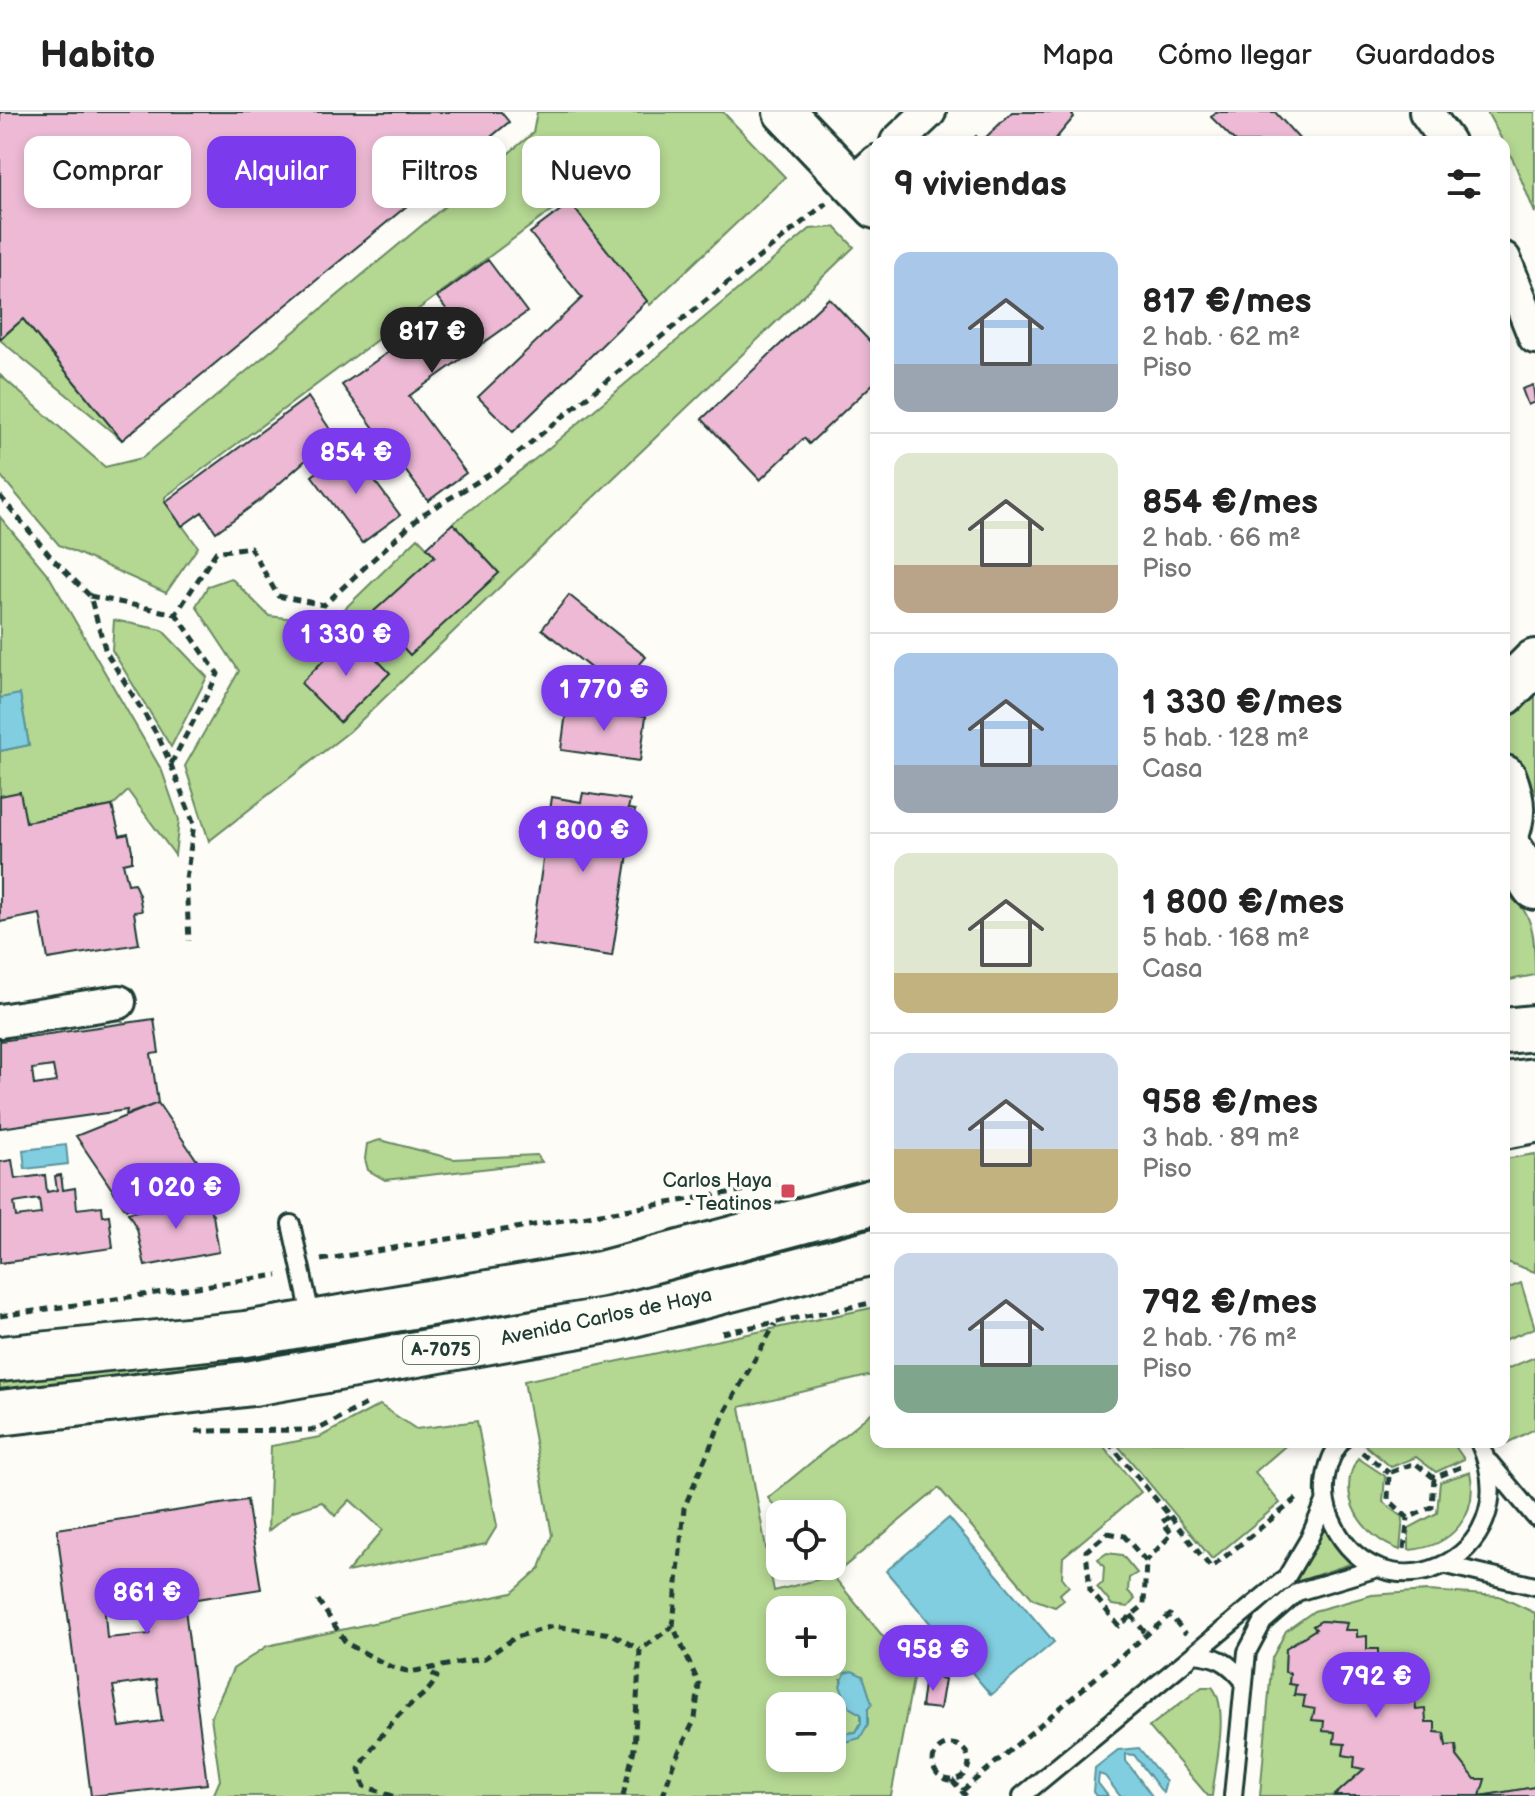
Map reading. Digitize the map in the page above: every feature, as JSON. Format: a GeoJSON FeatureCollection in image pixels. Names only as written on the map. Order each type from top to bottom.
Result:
{"type":"FeatureCollection","features":[{"type":"Feature","properties":{"kind":"main road"},"geometry":{"type":"LineString","coordinates":[[1510,687],[1535,662]]}},
{"type":"Feature","properties":{"kind":"main road"},"geometry":{"type":"LineString","coordinates":[[1510,794],[1514,828],[1535,887]]}},
{"type":"Feature","properties":{"kind":"main road"},"geometry":{"type":"LineString","coordinates":[[1510,1030],[1535,1028]]}},
{"type":"Feature","properties":{"kind":"main road"},"geometry":{"type":"LineString","coordinates":[[1510,1084],[1535,1081]]}},
{"type":"Feature","properties":{"kind":"main road"},"geometry":{"type":"LineString","coordinates":[[1510,1125],[1535,1120]]}},
{"type":"Feature","properties":{"kind":"main road","name":"Avenida Carlos de Haya"},"geometry":{"type":"LineString","coordinates":[[0,1359],[246,1334],[601,1274],[870,1203]]}},
{"type":"Feature","properties":{"kind":"main road","name":"Avenida Carlos de Haya"},"geometry":{"type":"LineString","coordinates":[[0,1413],[253,1383],[614,1319],[870,1253]]}},
{"type":"Feature","properties":{"kind":"street"},"geometry":{"type":"LineString","coordinates":[[784,112],[868,185]]}},
{"type":"Feature","properties":{"kind":"street"},"geometry":{"type":"LineString","coordinates":[[903,136],[929,112]]}},
{"type":"Feature","properties":{"kind":"street"},"geometry":{"type":"LineString","coordinates":[[1426,112],[1444,136]]}},
{"type":"Feature","properties":{"kind":"street"},"geometry":{"type":"LineString","coordinates":[[1510,274],[1535,337]]}},
{"type":"Feature","properties":{"kind":"street"},"geometry":{"type":"LineString","coordinates":[[0,1021],[119,1002]]}},
{"type":"Feature","properties":{"kind":"lane"},"geometry":{"type":"LineString","coordinates":[[291,1224],[312,1323]]}},
{"type":"Feature","properties":{"kind":"lane"},"geometry":{"type":"LineString","coordinates":[[1022,1796],[1286,1578],[1309,1539],[1325,1502],[1326,1476],[1335,1448]]}},
{"type":"Feature","properties":{"kind":"lane"},"geometry":{"type":"LineString","coordinates":[[1325,1502],[1335,1530],[1353,1553],[1378,1568],[1401,1574],[1425,1573],[1447,1565],[1471,1547],[1488,1522],[1494,1493],[1485,1454]]}},
{"type":"Feature","properties":{"kind":"lane"},"geometry":{"type":"LineString","coordinates":[[1485,1454],[1535,1517]]}},
{"type":"Feature","properties":{"kind":"lane"},"geometry":{"type":"LineString","coordinates":[[1447,1565],[1535,1586]]}},
{"type":"Feature","properties":{"kind":"lane"},"geometry":{"type":"LineString","coordinates":[[1233,1796],[1247,1652],[1263,1622],[1297,1592],[1378,1568]]}},
{"type":"Feature","properties":{"kind":"lane"},"geometry":{"type":"LineString","coordinates":[[1197,1652],[1228,1662],[1243,1680]]}},
{"type":"Feature","properties":{"kind":"path"},"geometry":{"type":"LineString","coordinates":[[176,614],[216,552],[250,547],[278,596],[324,605],[420,516],[497,470],[796,224],[868,185]]}},
{"type":"Feature","properties":{"kind":"path"},"geometry":{"type":"LineString","coordinates":[[0,496],[51,557],[90,596],[106,652],[158,736],[171,765],[194,824],[186,879],[189,941]]}},
{"type":"Feature","properties":{"kind":"path"},"geometry":{"type":"LineString","coordinates":[[90,596],[176,614],[218,674],[171,765]]}},
{"type":"Feature","properties":{"kind":"path"},"geometry":{"type":"LineString","coordinates":[[0,1316],[277,1275],[301,1263],[789,1183]]}},
{"type":"Feature","properties":{"kind":"path"},"geometry":{"type":"LineString","coordinates":[[663,1796],[673,1764],[695,1719],[699,1684],[673,1626],[684,1508],[726,1410],[775,1322]]}},
{"type":"Feature","properties":{"kind":"path"},"geometry":{"type":"LineString","coordinates":[[1113,1448],[1211,1568],[1326,1476]]}},
{"type":"Feature","properties":{"kind":"path"},"geometry":{"type":"LineString","coordinates":[[1361,1451],[1389,1473]]}},
{"type":"Feature","properties":{"kind":"path"},"geometry":{"type":"LineString","coordinates":[[1434,1478],[1485,1454]]}},
{"type":"Feature","properties":{"kind":"path"},"geometry":{"type":"LineString","coordinates":[[1389,1473],[1415,1463],[1434,1478]]}},
{"type":"Feature","properties":{"kind":"path"},"geometry":{"type":"LineString","coordinates":[[1389,1473],[1388,1499],[1408,1518],[1432,1507],[1434,1478]]}},
{"type":"Feature","properties":{"kind":"path"},"geometry":{"type":"LineString","coordinates":[[1146,1561],[1124,1536],[1108,1533],[1086,1551],[1090,1590],[1119,1626],[1144,1605],[1146,1561],[1172,1534],[1162,1522],[1170,1516]]}},
{"type":"Feature","properties":{"kind":"path"},"geometry":{"type":"LineString","coordinates":[[318,1600],[346,1643],[389,1666],[410,1672],[485,1658],[516,1637],[553,1626],[612,1634],[640,1650]]}},
{"type":"Feature","properties":{"kind":"path"},"geometry":{"type":"LineString","coordinates":[[1131,1615],[1147,1635]]}},
{"type":"Feature","properties":{"kind":"path"},"geometry":{"type":"LineString","coordinates":[[952,1780],[965,1774],[969,1758],[966,1750],[951,1743],[936,1751],[933,1762],[936,1773],[946,1780],[952,1780],[964,1794],[1170,1615],[1197,1652]]}},
{"type":"Feature","properties":{"kind":"path"},"geometry":{"type":"LineString","coordinates":[[640,1650],[673,1626]]}},
{"type":"Feature","properties":{"kind":"path"},"geometry":{"type":"LineString","coordinates":[[623,1796],[634,1749],[640,1650]]}},
{"type":"Feature","properties":{"kind":"path"},"geometry":{"type":"LineString","coordinates":[[393,1796],[372,1794],[364,1786],[359,1769],[374,1744],[401,1713],[430,1692],[437,1677],[427,1669]]}},
{"type":"Feature","properties":{"kind":"green space"},"geometry":{"type":"Polygon","coordinates":[[[537,112],[723,112],[785,177],[650,305],[574,208],[660,208],[660,136],[529,136],[533,133],[537,112]]]}},
{"type":"Feature","properties":{"kind":"green space"},"geometry":{"type":"Polygon","coordinates":[[[1487,112],[1535,112],[1535,213],[1510,155],[1510,136],[1500,136],[1487,112]]]}},
{"type":"Feature","properties":{"kind":"green space"},"geometry":{"type":"Polygon","coordinates":[[[522,142],[522,208],[555,208],[165,497],[165,502],[198,547],[166,593],[59,545],[0,475],[0,375],[105,467],[142,458],[443,208],[506,208],[506,155],[522,142]]]}},
{"type":"Feature","properties":{"kind":"green space"},"geometry":{"type":"Polygon","coordinates":[[[835,227],[854,247],[350,731],[209,841],[185,766],[239,671],[196,606],[208,586],[231,578],[269,616],[330,623],[418,538],[435,556],[372,613],[410,654],[499,573],[453,523],[544,452],[810,229],[835,227]],[[351,633],[340,722],[390,673],[351,633]]]}},
{"type":"Feature","properties":{"kind":"green space"},"geometry":{"type":"Polygon","coordinates":[[[23,319],[122,440],[0,340],[23,319]]]}},
{"type":"Feature","properties":{"kind":"green space"},"geometry":{"type":"Polygon","coordinates":[[[0,517],[49,576],[162,771],[179,820],[175,855],[128,791],[112,806],[26,822],[0,796],[0,751],[29,745],[20,695],[0,698],[0,517]]]}},
{"type":"Feature","properties":{"kind":"green space"},"geometry":{"type":"Polygon","coordinates":[[[114,620],[162,630],[207,677],[171,747],[112,650],[114,620]]]}},
{"type":"Feature","properties":{"kind":"green space"},"geometry":{"type":"Polygon","coordinates":[[[1535,674],[1535,794],[1532,797],[1526,796],[1510,767],[1510,697],[1535,674]]]}},
{"type":"Feature","properties":{"kind":"green space"},"geometry":{"type":"Polygon","coordinates":[[[1510,898],[1522,908],[1531,927],[1535,975],[1510,980],[1510,898]]]}},
{"type":"Feature","properties":{"kind":"green space"},"geometry":{"type":"Polygon","coordinates":[[[380,1140],[453,1159],[537,1155],[542,1162],[385,1180],[368,1170],[365,1159],[367,1144],[380,1140]]]}},
{"type":"Feature","properties":{"kind":"green space"},"geometry":{"type":"Polygon","coordinates":[[[1535,1154],[1535,1272],[1510,1263],[1510,1158],[1535,1154]]]}},
{"type":"Feature","properties":{"kind":"green space"},"geometry":{"type":"Polygon","coordinates":[[[870,1228],[870,1244],[416,1337],[386,1330],[580,1295],[870,1228]]]}},
{"type":"Feature","properties":{"kind":"green space"},"geometry":{"type":"Polygon","coordinates":[[[1521,1283],[1535,1328],[1510,1338],[1510,1288],[1521,1283]]]}},
{"type":"Feature","properties":{"kind":"green space"},"geometry":{"type":"Polygon","coordinates":[[[870,1308],[870,1375],[740,1407],[766,1548],[766,1580],[772,1580],[774,1591],[817,1580],[836,1580],[914,1674],[891,1796],[213,1796],[220,1780],[211,1717],[233,1669],[267,1646],[512,1593],[540,1568],[552,1535],[524,1381],[870,1308]]]}},
{"type":"Feature","properties":{"kind":"green space"},"geometry":{"type":"Polygon","coordinates":[[[235,1352],[236,1368],[0,1391],[0,1375],[235,1352]]]}},
{"type":"Feature","properties":{"kind":"green space"},"geometry":{"type":"Polygon","coordinates":[[[1535,1357],[1535,1429],[1510,1442],[1510,1367],[1535,1357]]]}},
{"type":"Feature","properties":{"kind":"green space"},"geometry":{"type":"Polygon","coordinates":[[[380,1405],[416,1429],[477,1421],[497,1526],[486,1544],[347,1572],[383,1530],[350,1500],[335,1516],[322,1502],[293,1511],[268,1531],[271,1446],[320,1437],[380,1405]]]}},
{"type":"Feature","properties":{"kind":"green space"},"geometry":{"type":"Polygon","coordinates":[[[870,1414],[870,1448],[1105,1448],[1141,1492],[1063,1557],[1062,1577],[1069,1586],[1060,1594],[1064,1600],[1055,1607],[1033,1599],[939,1488],[846,1565],[846,1500],[768,1498],[870,1414]]]}},
{"type":"Feature","properties":{"kind":"green space"},"geometry":{"type":"Polygon","coordinates":[[[1120,1448],[1283,1448],[1255,1472],[1280,1503],[1212,1559],[1120,1448]]]}},
{"type":"Feature","properties":{"kind":"green space"},"geometry":{"type":"Polygon","coordinates":[[[1369,1448],[1456,1448],[1464,1459],[1436,1472],[1416,1457],[1391,1467],[1369,1448]]]}},
{"type":"Feature","properties":{"kind":"green space"},"geometry":{"type":"Polygon","coordinates":[[[1358,1458],[1385,1476],[1383,1502],[1403,1517],[1400,1550],[1374,1535],[1356,1513],[1349,1486],[1358,1458]]]}},
{"type":"Feature","properties":{"kind":"green space"},"geometry":{"type":"Polygon","coordinates":[[[1470,1472],[1470,1502],[1459,1526],[1438,1543],[1409,1550],[1409,1528],[1437,1513],[1440,1482],[1470,1472]]]}},
{"type":"Feature","properties":{"kind":"green space"},"geometry":{"type":"Polygon","coordinates":[[[1324,1526],[1350,1564],[1296,1582],[1324,1526]]]}},
{"type":"Feature","properties":{"kind":"green space"},"geometry":{"type":"Polygon","coordinates":[[[1107,1553],[1122,1555],[1137,1573],[1129,1578],[1128,1591],[1135,1599],[1128,1607],[1112,1605],[1097,1587],[1103,1583],[1104,1567],[1098,1559],[1107,1553]]]}},
{"type":"Feature","properties":{"kind":"green space"},"geometry":{"type":"Polygon","coordinates":[[[1428,1591],[1499,1596],[1535,1613],[1535,1787],[1480,1796],[1485,1779],[1475,1779],[1457,1756],[1456,1745],[1446,1746],[1444,1733],[1435,1732],[1435,1722],[1426,1722],[1425,1710],[1416,1710],[1415,1699],[1406,1698],[1405,1685],[1396,1684],[1396,1673],[1387,1673],[1386,1661],[1378,1661],[1377,1649],[1367,1649],[1366,1637],[1357,1637],[1345,1630],[1346,1623],[1322,1621],[1313,1626],[1316,1629],[1286,1648],[1285,1671],[1290,1673],[1289,1684],[1296,1685],[1295,1695],[1305,1696],[1315,1709],[1313,1720],[1324,1721],[1324,1731],[1335,1732],[1334,1743],[1345,1744],[1343,1755],[1355,1757],[1354,1767],[1364,1769],[1334,1796],[1260,1796],[1272,1658],[1286,1631],[1314,1611],[1372,1595],[1428,1591]]]}},
{"type":"Feature","properties":{"kind":"green space"},"geometry":{"type":"Polygon","coordinates":[[[1202,1687],[1212,1687],[1220,1709],[1220,1739],[1212,1796],[1208,1796],[1149,1727],[1202,1687]]]}},
{"type":"Feature","properties":{"kind":"green space"},"geometry":{"type":"Polygon","coordinates":[[[846,1700],[861,1714],[861,1723],[856,1732],[846,1733],[846,1700]]]}},
{"type":"Feature","properties":{"kind":"water"},"geometry":{"type":"Polygon","coordinates":[[[20,694],[29,745],[0,751],[0,698],[20,694]]]}},
{"type":"Feature","properties":{"kind":"water"},"geometry":{"type":"Polygon","coordinates":[[[66,1145],[68,1164],[25,1169],[23,1150],[66,1145]]]}},
{"type":"Feature","properties":{"kind":"water"},"geometry":{"type":"Polygon","coordinates":[[[949,1518],[1054,1642],[991,1695],[886,1571],[949,1518]]]}},
{"type":"Feature","properties":{"kind":"water"},"geometry":{"type":"Polygon","coordinates":[[[852,1671],[863,1676],[872,1704],[868,1709],[868,1724],[860,1738],[846,1742],[846,1733],[856,1732],[861,1723],[861,1714],[850,1708],[846,1692],[840,1686],[846,1673],[852,1671]]]}},
{"type":"Feature","properties":{"kind":"water"},"geometry":{"type":"Polygon","coordinates":[[[1139,1748],[1166,1782],[1163,1793],[1134,1755],[1126,1754],[1126,1761],[1152,1796],[1120,1796],[1105,1776],[1099,1774],[1098,1783],[1108,1796],[1096,1796],[1093,1792],[1095,1768],[1118,1750],[1139,1748]]]}},
{"type":"Feature","properties":{"kind":"building"},"geometry":{"type":"Polygon","coordinates":[[[0,112],[501,112],[509,122],[492,136],[372,136],[372,208],[404,208],[122,440],[23,319],[0,339],[0,112]]]}},
{"type":"Feature","properties":{"kind":"building"},"geometry":{"type":"Polygon","coordinates":[[[1012,112],[1070,112],[1074,117],[1058,136],[987,136],[1012,112]]]}},
{"type":"Feature","properties":{"kind":"building"},"geometry":{"type":"Polygon","coordinates":[[[1216,112],[1275,112],[1297,136],[1230,136],[1211,117],[1216,112]]]}},
{"type":"Feature","properties":{"kind":"building"},"geometry":{"type":"Polygon","coordinates":[[[563,208],[574,208],[647,301],[513,432],[478,397],[582,298],[530,233],[563,208]]]}},
{"type":"Feature","properties":{"kind":"building"},"geometry":{"type":"Polygon","coordinates":[[[488,260],[527,312],[409,396],[466,473],[428,501],[342,385],[447,310],[437,297],[488,260]]]}},
{"type":"Feature","properties":{"kind":"building"},"geometry":{"type":"Polygon","coordinates":[[[829,298],[870,342],[870,387],[809,444],[804,438],[760,480],[702,419],[829,298]]]}},
{"type":"Feature","properties":{"kind":"building"},"geometry":{"type":"Polygon","coordinates":[[[1533,385],[1535,402],[1528,405],[1522,389],[1533,385]]]}},
{"type":"Feature","properties":{"kind":"building"},"geometry":{"type":"Polygon","coordinates":[[[308,397],[334,435],[263,498],[216,532],[202,512],[182,526],[165,502],[308,397]]]}},
{"type":"Feature","properties":{"kind":"building"},"geometry":{"type":"Polygon","coordinates":[[[350,448],[400,515],[362,543],[312,476],[350,448]]]}},
{"type":"Feature","properties":{"kind":"building"},"geometry":{"type":"Polygon","coordinates":[[[453,523],[499,573],[410,655],[372,613],[435,556],[427,547],[453,523]]]}},
{"type":"Feature","properties":{"kind":"building"},"geometry":{"type":"Polygon","coordinates":[[[569,595],[646,657],[618,690],[542,629],[569,595]]]}},
{"type":"Feature","properties":{"kind":"building"},"geometry":{"type":"Polygon","coordinates":[[[351,633],[390,673],[340,722],[301,683],[351,633]]]}},
{"type":"Feature","properties":{"kind":"building"},"geometry":{"type":"Polygon","coordinates":[[[567,705],[646,716],[640,761],[561,750],[567,705]]]}},
{"type":"Feature","properties":{"kind":"building"},"geometry":{"type":"Polygon","coordinates":[[[20,792],[26,822],[112,806],[120,836],[128,834],[132,850],[132,861],[123,863],[128,884],[134,883],[139,895],[142,911],[134,912],[139,944],[48,959],[40,914],[0,922],[0,796],[20,792]]]}},
{"type":"Feature","properties":{"kind":"building"},"geometry":{"type":"Polygon","coordinates":[[[583,793],[630,800],[628,809],[635,810],[612,956],[531,944],[552,797],[581,802],[583,793]]]}},
{"type":"Feature","properties":{"kind":"building"},"geometry":{"type":"Polygon","coordinates":[[[154,1019],[159,1053],[151,1054],[158,1103],[126,1115],[127,1110],[0,1128],[0,1041],[154,1019]],[[53,1066],[32,1069],[34,1085],[56,1082],[53,1066]]]}},
{"type":"Feature","properties":{"kind":"building"},"geometry":{"type":"Polygon","coordinates":[[[158,1103],[200,1165],[126,1210],[76,1136],[158,1103]]]}},
{"type":"Feature","properties":{"kind":"building"},"geometry":{"type":"Polygon","coordinates":[[[12,1160],[15,1179],[45,1175],[47,1192],[57,1190],[55,1176],[61,1175],[63,1190],[75,1188],[77,1209],[102,1206],[103,1216],[109,1215],[113,1248],[0,1263],[0,1162],[12,1160]],[[39,1199],[14,1203],[16,1217],[41,1214],[39,1199]]]}},
{"type":"Feature","properties":{"kind":"building"},"geometry":{"type":"Polygon","coordinates":[[[203,1197],[213,1215],[219,1252],[145,1266],[137,1229],[128,1213],[203,1197]]]}},
{"type":"Feature","properties":{"kind":"building"},"geometry":{"type":"Polygon","coordinates":[[[247,1500],[261,1589],[184,1601],[207,1784],[91,1796],[57,1529],[247,1500]],[[145,1584],[103,1589],[107,1638],[150,1634],[145,1584]],[[156,1680],[113,1686],[120,1727],[162,1721],[156,1680]]]}},
{"type":"Feature","properties":{"kind":"building"},"geometry":{"type":"Polygon","coordinates":[[[1321,1621],[1347,1623],[1345,1630],[1357,1630],[1357,1637],[1367,1636],[1367,1649],[1378,1649],[1378,1661],[1386,1661],[1387,1673],[1396,1672],[1396,1684],[1405,1685],[1406,1698],[1415,1699],[1416,1710],[1425,1709],[1426,1722],[1435,1722],[1435,1732],[1444,1733],[1446,1746],[1456,1745],[1457,1756],[1475,1779],[1485,1779],[1480,1796],[1334,1796],[1364,1769],[1354,1767],[1355,1757],[1343,1755],[1345,1744],[1334,1743],[1335,1732],[1323,1731],[1324,1721],[1312,1720],[1315,1709],[1303,1707],[1305,1696],[1294,1695],[1296,1685],[1289,1684],[1290,1673],[1285,1672],[1286,1648],[1316,1629],[1313,1626],[1321,1621]]]}},
{"type":"Feature","properties":{"kind":"building"},"geometry":{"type":"Polygon","coordinates":[[[925,1676],[945,1679],[940,1709],[921,1707],[925,1676]]]}},
{"type":"Feature","properties":{"kind":"building"},"geometry":{"type":"Polygon","coordinates":[[[1535,1787],[1535,1796],[1480,1796],[1535,1787]]]}},
{"type":"Feature","properties":{"kind":"place","name":"Carlos Haya - Teatinos"},"geometry":{"type":"Point","coordinates":[788,1191]}}]}
